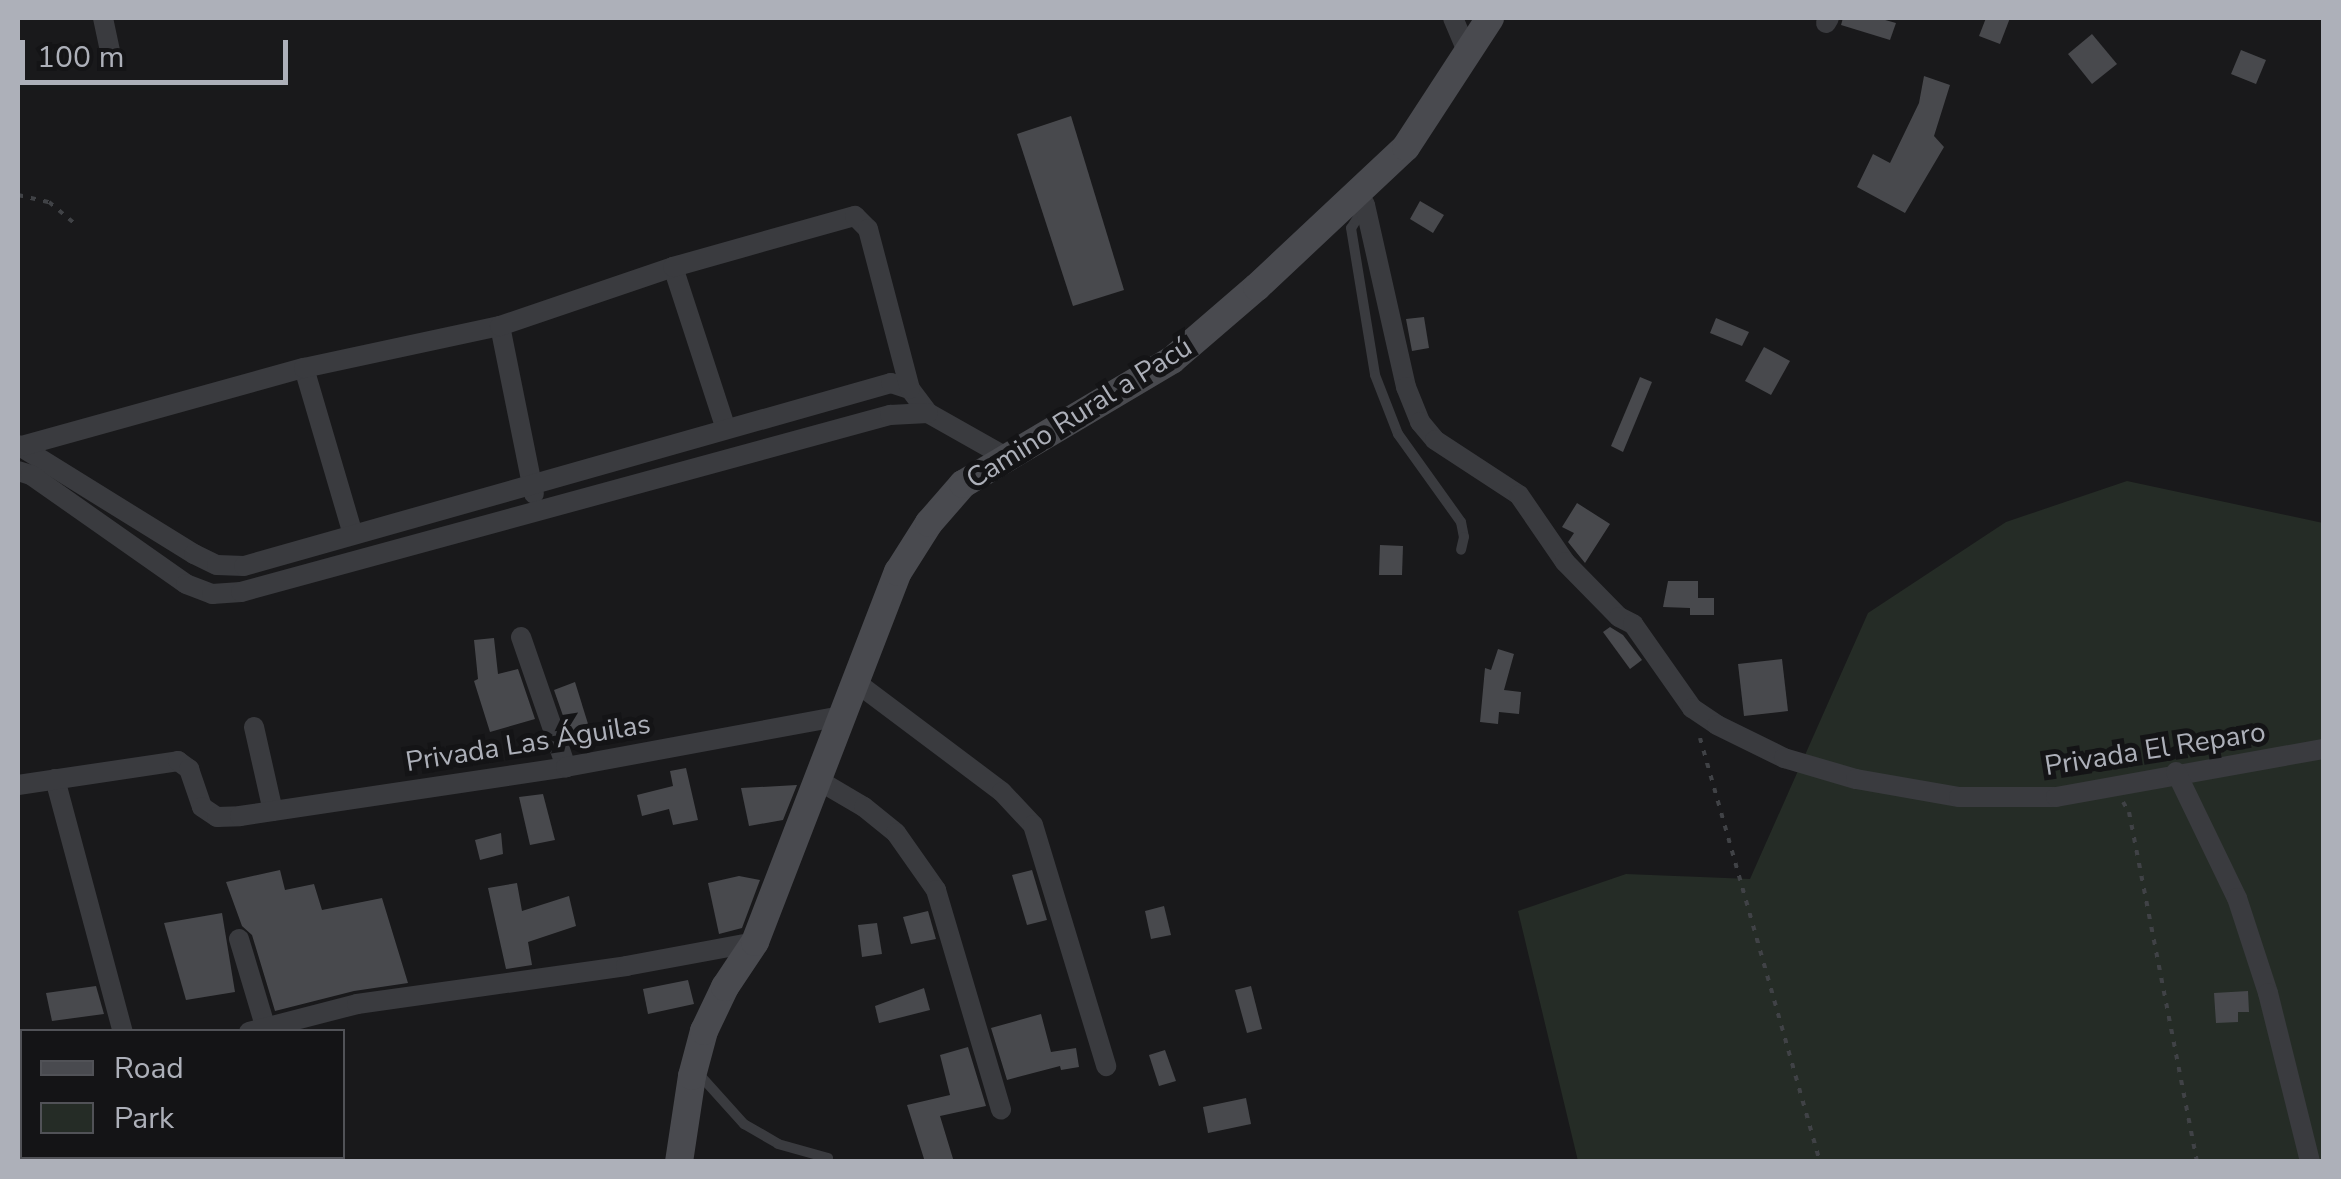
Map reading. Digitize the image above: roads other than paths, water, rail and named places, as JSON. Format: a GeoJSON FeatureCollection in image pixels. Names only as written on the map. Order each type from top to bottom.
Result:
{"type":"FeatureCollection","features":[{"type":"Feature","properties":{"kind":"street"},"geometry":{"type":"LineString","coordinates":[[103,18],[111,55]]}},
{"type":"Feature","properties":{"kind":"street"},"geometry":{"type":"LineString","coordinates":[[1453,18],[1468,54]]}},
{"type":"Feature","properties":{"kind":"street","name":"Camino Rural a Pacú"},"geometry":{"type":"LineString","coordinates":[[678,1162],[694,1068],[724,987],[754,942],[846,714],[898,572],[928,523],[964,484],[1172,360],[1362,199],[1406,147],[1490,18]]}},
{"type":"Feature","properties":{"kind":"street","name":"Privada El Reparo"},"geometry":{"type":"LineString","coordinates":[[1362,199],[1406,388],[1420,422],[1435,440],[1519,495],[1565,562],[1619,617],[1633,624],[1692,708],[1784,758],[1856,779],[1959,797],[2056,797],[2176,772],[2324,749]]}},
{"type":"Feature","properties":{"kind":"street"},"geometry":{"type":"LineString","coordinates":[[20,445],[304,368],[500,326],[673,267],[855,216],[868,229],[910,389],[928,413],[1008,458]]}},
{"type":"Feature","properties":{"kind":"street"},"geometry":{"type":"LineString","coordinates":[[673,267],[726,429]]}},
{"type":"Feature","properties":{"kind":"street"},"geometry":{"type":"LineString","coordinates":[[500,326],[538,510]]}},
{"type":"Feature","properties":{"kind":"street"},"geometry":{"type":"LineString","coordinates":[[304,368],[352,534]]}},
{"type":"Feature","properties":{"kind":"street"},"geometry":{"type":"LineString","coordinates":[[20,445],[217,565],[244,566],[891,383],[910,389]]}},
{"type":"Feature","properties":{"kind":"street"},"geometry":{"type":"LineString","coordinates":[[18,471],[30,475],[186,584],[212,594],[241,592],[890,415],[928,413]]}},
{"type":"Feature","properties":{"kind":"street"},"geometry":{"type":"LineString","coordinates":[[109,530],[147,524]]}},
{"type":"Feature","properties":{"kind":"street"},"geometry":{"type":"LineString","coordinates":[[521,636],[566,767]]}},
{"type":"Feature","properties":{"kind":"street"},"geometry":{"type":"LineString","coordinates":[[857,683],[1002,792],[1033,825],[1106,1066]]}},
{"type":"Feature","properties":{"kind":"street","name":"Privada Las Águilas"},"geometry":{"type":"LineString","coordinates":[[54,779],[178,760],[190,769],[202,806],[217,817],[566,767],[846,714]]}},
{"type":"Feature","properties":{"kind":"street"},"geometry":{"type":"LineString","coordinates":[[254,727],[274,811]]}},
{"type":"Feature","properties":{"kind":"street"},"geometry":{"type":"LineString","coordinates":[[2176,772],[2237,898],[2268,992],[2310,1162]]}},
{"type":"Feature","properties":{"kind":"street"},"geometry":{"type":"LineString","coordinates":[[18,785],[54,779],[122,1029]]}},
{"type":"Feature","properties":{"kind":"street"},"geometry":{"type":"LineString","coordinates":[[818,780],[864,807],[896,833],[936,890],[1001,1110]]}},
{"type":"Feature","properties":{"kind":"street"},"geometry":{"type":"LineString","coordinates":[[239,940],[257,1029]]}},
{"type":"Feature","properties":{"kind":"street"},"geometry":{"type":"LineString","coordinates":[[261,1029],[357,1004],[626,966],[754,942]]}},
{"type":"Feature","properties":{"kind":"lane"},"geometry":{"type":"LineString","coordinates":[[1362,199],[1351,228],[1375,376],[1398,434],[1461,522],[1464,538],[1460,550]]}},
{"type":"Feature","properties":{"kind":"lane"},"geometry":{"type":"LineString","coordinates":[[694,1068],[744,1124],[778,1144],[828,1158]]}}]}
